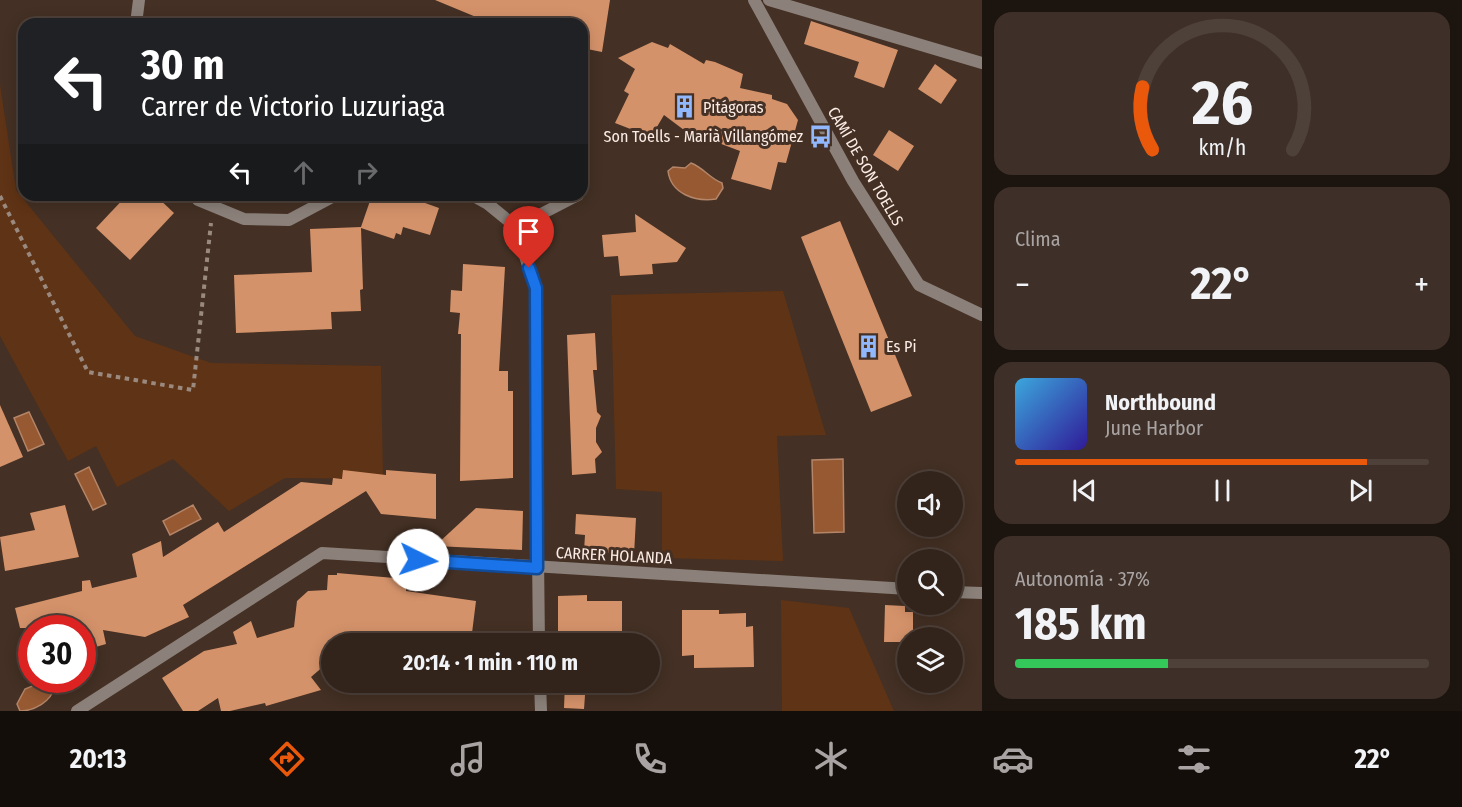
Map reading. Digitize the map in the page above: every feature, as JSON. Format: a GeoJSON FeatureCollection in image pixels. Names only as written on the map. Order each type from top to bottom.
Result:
{"type":"FeatureCollection","features":[{"type":"Feature","properties":{"kind":"street"},"geometry":{"type":"LineString","coordinates":[[137,18],[139,0]]}},
{"type":"Feature","properties":{"kind":"street","name":"CAMÍ DE SON TOELLS"},"geometry":{"type":"LineString","coordinates":[[754,0],[853,181],[919,285],[982,315]]}},
{"type":"Feature","properties":{"kind":"street"},"geometry":{"type":"LineString","coordinates":[[769,0],[982,63]]}},
{"type":"Feature","properties":{"kind":"street"},"geometry":{"type":"LineString","coordinates":[[200,201],[244,219],[289,220],[325,201]]}},
{"type":"Feature","properties":{"kind":"street"},"geometry":{"type":"LineString","coordinates":[[483,201],[516,227],[536,288],[539,633]]}},
{"type":"Feature","properties":{"kind":"street"},"geometry":{"type":"LineString","coordinates":[[516,227],[566,201]]}},
{"type":"Feature","properties":{"kind":"street","name":"CARRER HOLANDA"},"geometry":{"type":"LineString","coordinates":[[77,711],[322,553],[897,588]]}},
{"type":"Feature","properties":{"kind":"street"},"geometry":{"type":"LineString","coordinates":[[963,593],[982,594]]}},
{"type":"Feature","properties":{"kind":"street"},"geometry":{"type":"LineString","coordinates":[[540,693],[541,711]]}},
{"type":"Feature","properties":{"kind":"path"},"geometry":{"type":"LineString","coordinates":[[0,196],[88,372],[193,390],[213,206]]}},
{"type":"Feature","properties":{"kind":"shaded area"},"geometry":{"type":"Polygon","coordinates":[[[0,85],[18,201],[25,201],[135,336],[211,363],[381,366],[383,479],[285,478],[229,511],[173,459],[117,487],[96,446],[68,461],[0,336],[0,85]]]}},
{"type":"Feature","properties":{"kind":"shaded area"},"geometry":{"type":"Polygon","coordinates":[[[691,163],[722,183],[723,188],[716,199],[692,198],[674,186],[668,171],[673,167],[685,168],[691,163]]]}},
{"type":"Feature","properties":{"kind":"shaded area"},"geometry":{"type":"Polygon","coordinates":[[[783,291],[826,435],[777,436],[783,561],[662,558],[662,492],[616,489],[611,295],[783,291]]]}},
{"type":"Feature","properties":{"kind":"shaded area"},"geometry":{"type":"Polygon","coordinates":[[[29,412],[44,444],[28,451],[14,418],[29,412]]]}},
{"type":"Feature","properties":{"kind":"shaded area"},"geometry":{"type":"Polygon","coordinates":[[[843,459],[844,532],[814,533],[812,460],[843,459]]]}},
{"type":"Feature","properties":{"kind":"shaded area"},"geometry":{"type":"Polygon","coordinates":[[[89,467],[106,504],[93,510],[75,474],[89,467]]]}},
{"type":"Feature","properties":{"kind":"shaded area"},"geometry":{"type":"Polygon","coordinates":[[[193,505],[201,519],[170,535],[163,521],[193,505]]]}},
{"type":"Feature","properties":{"kind":"shaded area"},"geometry":{"type":"Polygon","coordinates":[[[781,600],[849,608],[894,711],[782,711],[781,600]]]}},
{"type":"Feature","properties":{"kind":"shaded area"},"geometry":{"type":"Polygon","coordinates":[[[23,693],[52,693],[46,701],[31,709],[20,711],[17,704],[23,693]]]}},
{"type":"Feature","properties":{"kind":"building"},"geometry":{"type":"Polygon","coordinates":[[[435,0],[610,0],[602,52],[588,49],[588,18],[478,18],[435,0]]]}},
{"type":"Feature","properties":{"kind":"building"},"geometry":{"type":"Polygon","coordinates":[[[811,21],[898,50],[884,88],[854,77],[859,62],[804,44],[811,21]]]}},
{"type":"Feature","properties":{"kind":"building","name":"Pitágoras"},"geometry":{"type":"Polygon","coordinates":[[[652,42],[668,48],[670,44],[704,64],[706,60],[715,62],[743,74],[740,88],[772,95],[772,99],[787,104],[798,120],[786,163],[778,162],[771,190],[731,179],[740,151],[684,130],[664,115],[651,137],[615,123],[629,94],[624,91],[635,69],[618,58],[652,42]]]}},
{"type":"Feature","properties":{"kind":"building"},"geometry":{"type":"Polygon","coordinates":[[[935,64],[957,80],[941,104],[918,89],[935,64]]]}},
{"type":"Feature","properties":{"kind":"building"},"geometry":{"type":"Polygon","coordinates":[[[889,130],[914,146],[898,171],[873,155],[889,130]]]}},
{"type":"Feature","properties":{"kind":"building"},"geometry":{"type":"Polygon","coordinates":[[[121,201],[161,201],[174,213],[130,260],[96,228],[121,201]]]}},
{"type":"Feature","properties":{"kind":"building"},"geometry":{"type":"Polygon","coordinates":[[[370,201],[420,201],[439,208],[430,235],[403,227],[401,235],[396,233],[394,239],[361,228],[363,289],[360,290],[361,311],[331,312],[332,329],[236,333],[234,275],[312,272],[310,229],[361,227],[370,201]]]}},
{"type":"Feature","properties":{"kind":"building"},"geometry":{"type":"Polygon","coordinates":[[[635,214],[686,248],[677,262],[652,264],[653,274],[620,276],[618,256],[604,257],[602,235],[636,232],[635,214]]]}},
{"type":"Feature","properties":{"kind":"building","name":"Es Pi"},"geometry":{"type":"Polygon","coordinates":[[[840,221],[912,396],[871,412],[801,237],[840,221]]]}},
{"type":"Feature","properties":{"kind":"building"},"geometry":{"type":"Polygon","coordinates":[[[463,264],[505,267],[499,371],[508,371],[508,391],[513,391],[513,478],[460,481],[461,334],[458,334],[460,313],[450,312],[451,290],[462,291],[463,264]]]}},
{"type":"Feature","properties":{"kind":"building"},"geometry":{"type":"Polygon","coordinates":[[[595,333],[597,370],[593,370],[597,412],[601,416],[596,428],[596,442],[602,452],[595,459],[596,473],[572,475],[567,335],[595,333]]]}},
{"type":"Feature","properties":{"kind":"building"},"geometry":{"type":"Polygon","coordinates":[[[0,405],[23,457],[0,467],[0,405]]]}},
{"type":"Feature","properties":{"kind":"building"},"geometry":{"type":"Polygon","coordinates":[[[343,470],[386,475],[386,470],[436,474],[436,519],[381,514],[366,491],[183,605],[189,617],[145,637],[103,630],[106,644],[96,647],[96,615],[18,615],[18,620],[15,608],[82,591],[82,581],[90,580],[92,588],[137,577],[132,554],[161,541],[163,557],[218,522],[224,532],[301,482],[332,485],[333,478],[342,479],[343,470]]]}},
{"type":"Feature","properties":{"kind":"building"},"geometry":{"type":"Polygon","coordinates":[[[65,505],[79,557],[5,571],[0,537],[35,530],[30,513],[65,505]]]}},
{"type":"Feature","properties":{"kind":"building"},"geometry":{"type":"Polygon","coordinates":[[[476,508],[523,511],[522,550],[435,546],[476,508]]]}},
{"type":"Feature","properties":{"kind":"building"},"geometry":{"type":"Polygon","coordinates":[[[576,514],[636,518],[634,555],[584,551],[585,535],[575,534],[576,514]]]}},
{"type":"Feature","properties":{"kind":"building"},"geometry":{"type":"Polygon","coordinates":[[[337,573],[406,579],[406,591],[476,601],[472,633],[321,633],[321,668],[311,677],[321,690],[266,706],[265,703],[230,711],[221,711],[218,698],[198,711],[183,711],[162,678],[204,651],[237,644],[233,632],[251,621],[257,638],[294,627],[297,601],[308,591],[327,590],[328,575],[337,575],[337,573]]]}},
{"type":"Feature","properties":{"kind":"building"},"geometry":{"type":"Polygon","coordinates":[[[587,595],[587,601],[622,601],[622,633],[558,633],[558,596],[587,595]]]}},
{"type":"Feature","properties":{"kind":"building"},"geometry":{"type":"Polygon","coordinates":[[[885,605],[897,606],[897,615],[913,615],[913,627],[897,627],[897,642],[884,642],[885,605]]]}},
{"type":"Feature","properties":{"kind":"building"},"geometry":{"type":"Polygon","coordinates":[[[682,610],[719,610],[719,614],[746,613],[746,627],[753,626],[754,667],[694,668],[694,655],[682,656],[682,610]]]}},
{"type":"Feature","properties":{"kind":"building"},"geometry":{"type":"Polygon","coordinates":[[[565,693],[585,693],[584,709],[564,708],[565,693]]]}},
{"type":"Feature","properties":{"kind":"place","name":"Pitágoras"},"geometry":{"type":"Point","coordinates":[685,107]}},
{"type":"Feature","properties":{"kind":"place","name":"Son Toells - Marià Villangómez"},"geometry":{"type":"Point","coordinates":[821,136]}},
{"type":"Feature","properties":{"kind":"place","name":"Es Pi"},"geometry":{"type":"Point","coordinates":[868,346]}},
{"type":"Feature","properties":{"kind":"route"},"geometry":{"type":"LineString","coordinates":[[418,560],[537,568],[536,288],[529,268]]}}]}
